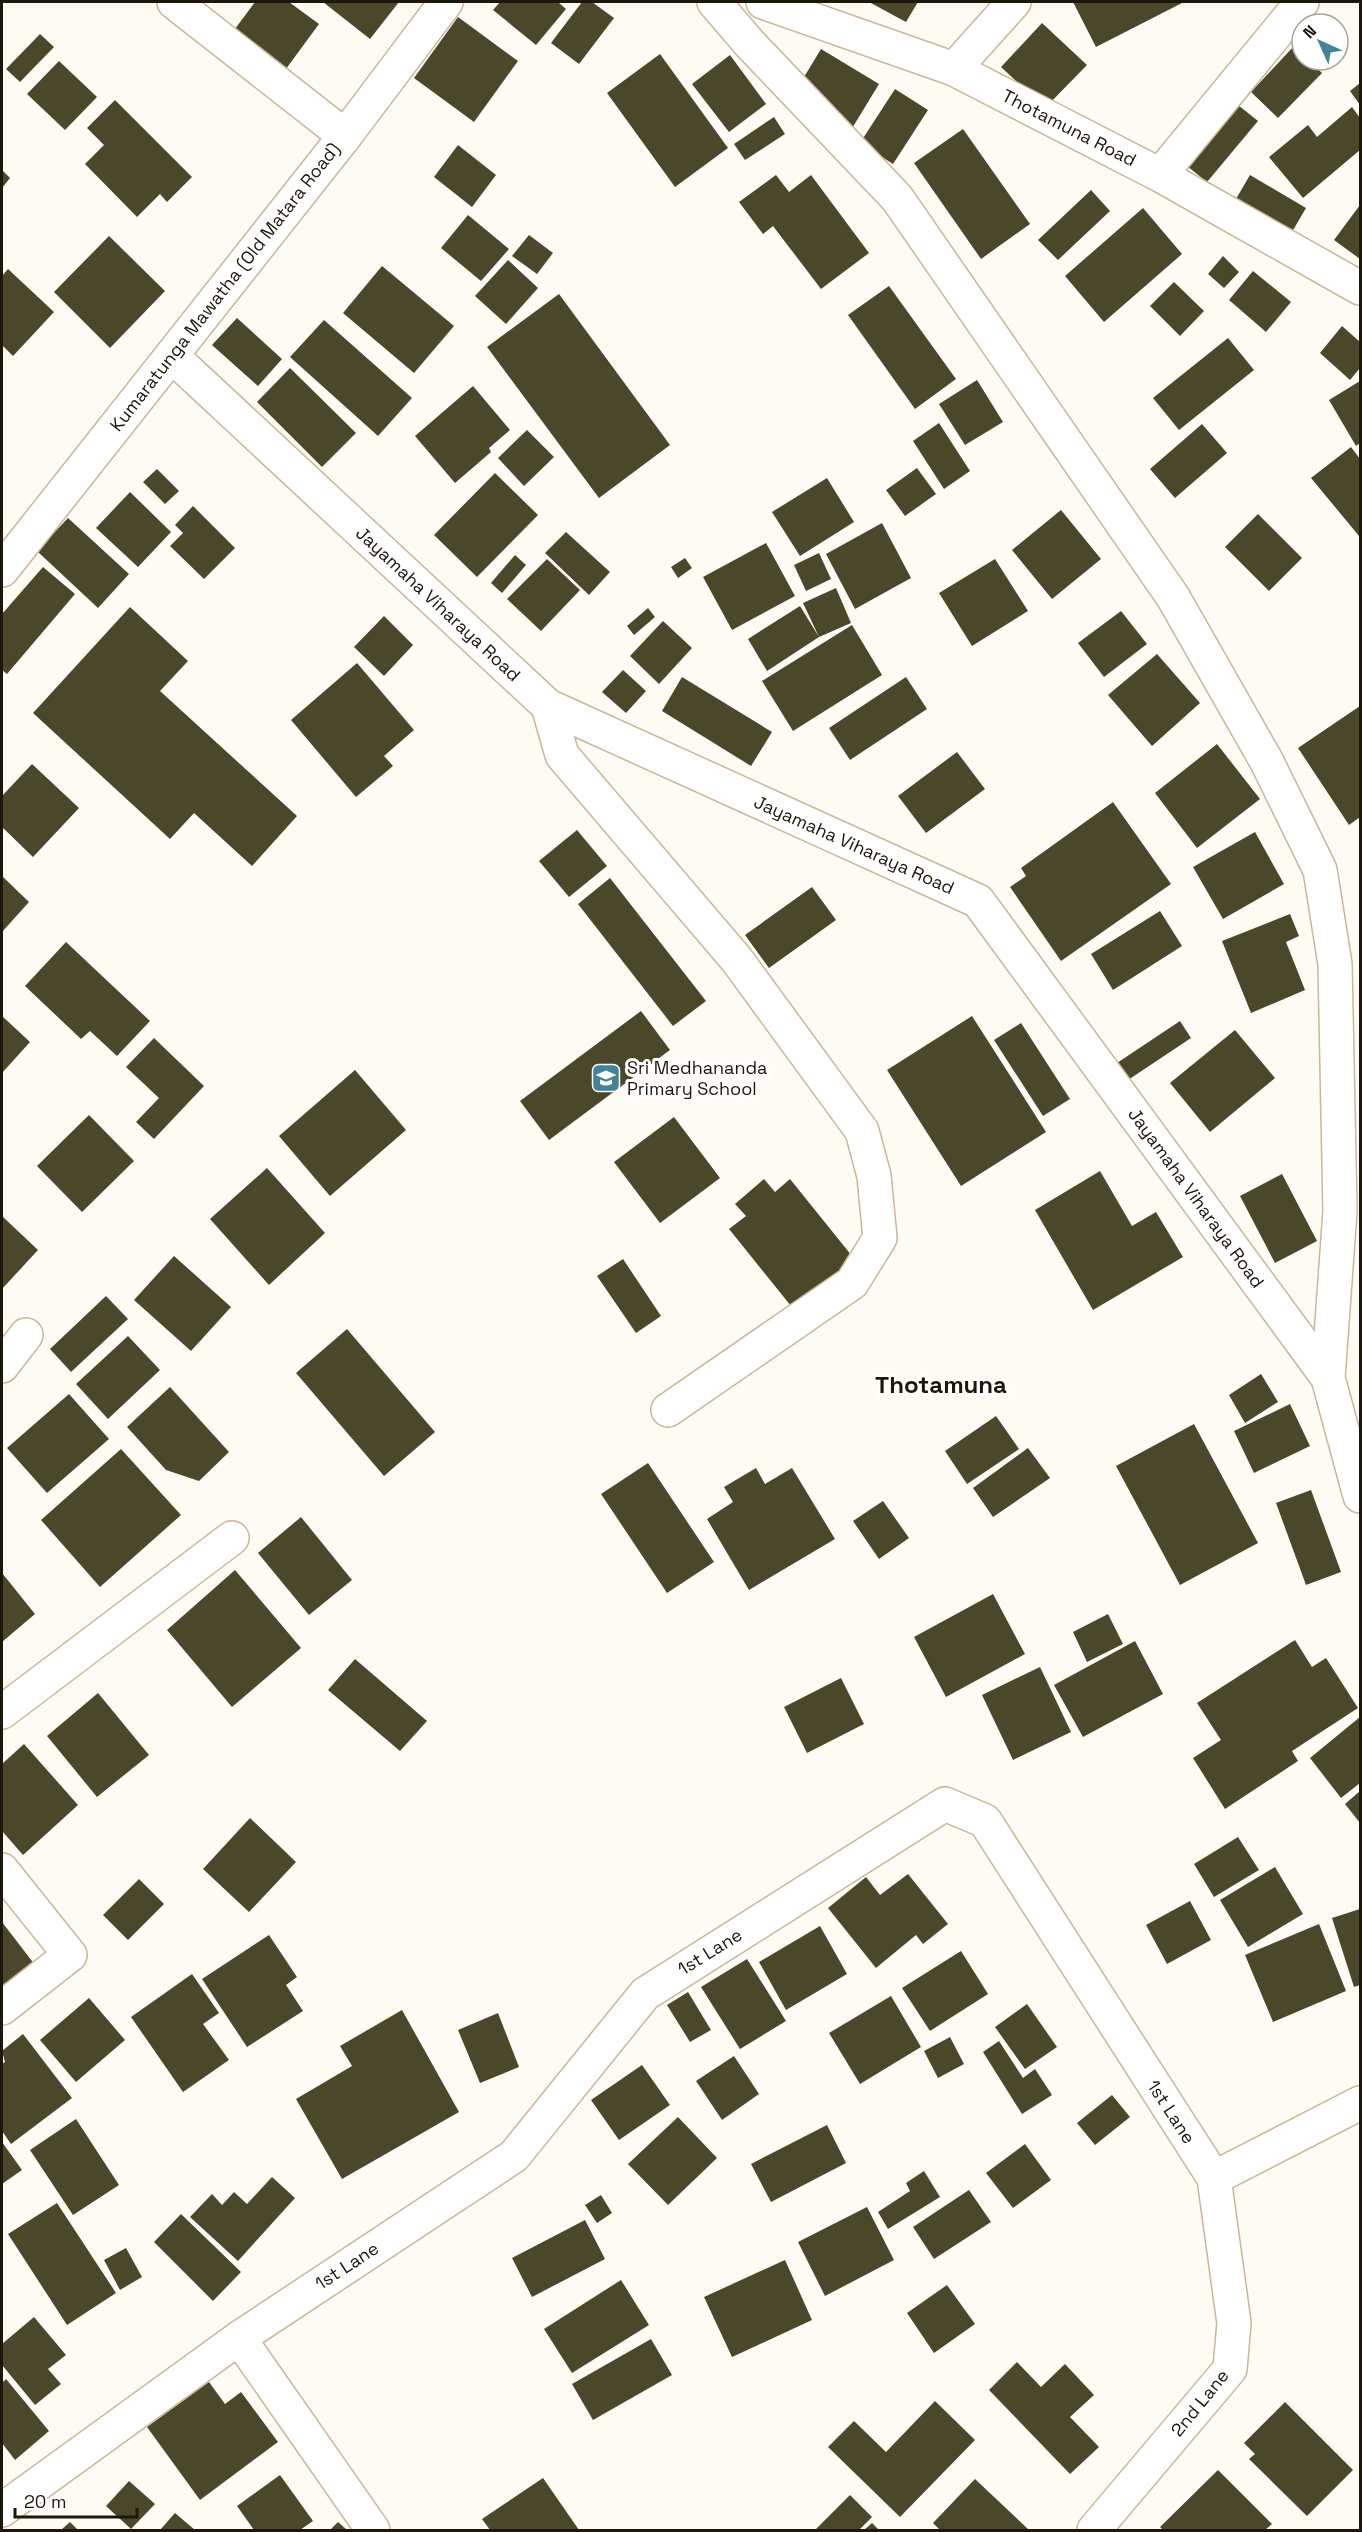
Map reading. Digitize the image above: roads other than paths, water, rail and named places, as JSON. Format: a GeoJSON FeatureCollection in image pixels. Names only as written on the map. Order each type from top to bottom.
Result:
{"type":"FeatureCollection","features":[{"type":"Feature","properties":{"kind":"main road"},"geometry":{"type":"LineString","coordinates":[[174,2],[345,135]]}},
{"type":"Feature","properties":{"kind":"main road","name":"Kumaratunga Mawatha (Old Matara Road)"},"geometry":{"type":"LineString","coordinates":[[2,570],[345,135],[446,2]]}},
{"type":"Feature","properties":{"kind":"main road"},"geometry":{"type":"LineString","coordinates":[[714,2],[750,44],[897,198],[1173,597],[1267,762],[1320,870],[1335,964],[1340,1211],[1328,1378]]}},
{"type":"Feature","properties":{"kind":"main road","name":"Thotamuna Road"},"geometry":{"type":"LineString","coordinates":[[764,2],[954,69],[1160,175],[1360,288]]}},
{"type":"Feature","properties":{"kind":"main road"},"geometry":{"type":"LineString","coordinates":[[954,69],[1014,2]]}},
{"type":"Feature","properties":{"kind":"main road"},"geometry":{"type":"LineString","coordinates":[[1160,175],[1302,2]]}},
{"type":"Feature","properties":{"kind":"main road","name":"Jayamaha Viharaya Road"},"geometry":{"type":"LineString","coordinates":[[172,356],[548,706],[978,901],[1328,1378],[1360,1496]]}},
{"type":"Feature","properties":{"kind":"main road"},"geometry":{"type":"LineString","coordinates":[[548,706],[562,755],[744,970],[862,1131],[874,1176],[880,1238],[852,1283],[668,1410]]}},
{"type":"Feature","properties":{"kind":"main road"},"geometry":{"type":"LineString","coordinates":[[2,1366],[26,1335]]}},
{"type":"Feature","properties":{"kind":"main road"},"geometry":{"type":"LineString","coordinates":[[2,1712],[232,1538]]}},
{"type":"Feature","properties":{"kind":"main road","name":"1st Lane"},"geometry":{"type":"LineString","coordinates":[[2,2510],[239,2338],[514,2156],[645,1994],[945,1804],[985,1821],[1214,2178]]}},
{"type":"Feature","properties":{"kind":"main road"},"geometry":{"type":"LineString","coordinates":[[2,1870],[70,1955],[2,2008]]}},
{"type":"Feature","properties":{"kind":"main road"},"geometry":{"type":"LineString","coordinates":[[1214,2178],[1360,2103]]}},
{"type":"Feature","properties":{"kind":"main road","name":"2nd Lane"},"geometry":{"type":"LineString","coordinates":[[1094,2530],[1230,2369],[1234,2323],[1214,2178]]}},
{"type":"Feature","properties":{"kind":"main road"},"geometry":{"type":"LineString","coordinates":[[239,2338],[373,2530]]}},
{"type":"Feature","properties":{"kind":"place","name":"Sri Medhananda Primary School"},"geometry":{"type":"Point","coordinates":[606,1078]}},
{"type":"Feature","properties":{"kind":"district","name":"Thotamuna"},"geometry":{"type":"Point","coordinates":[941,1385]}}]}
